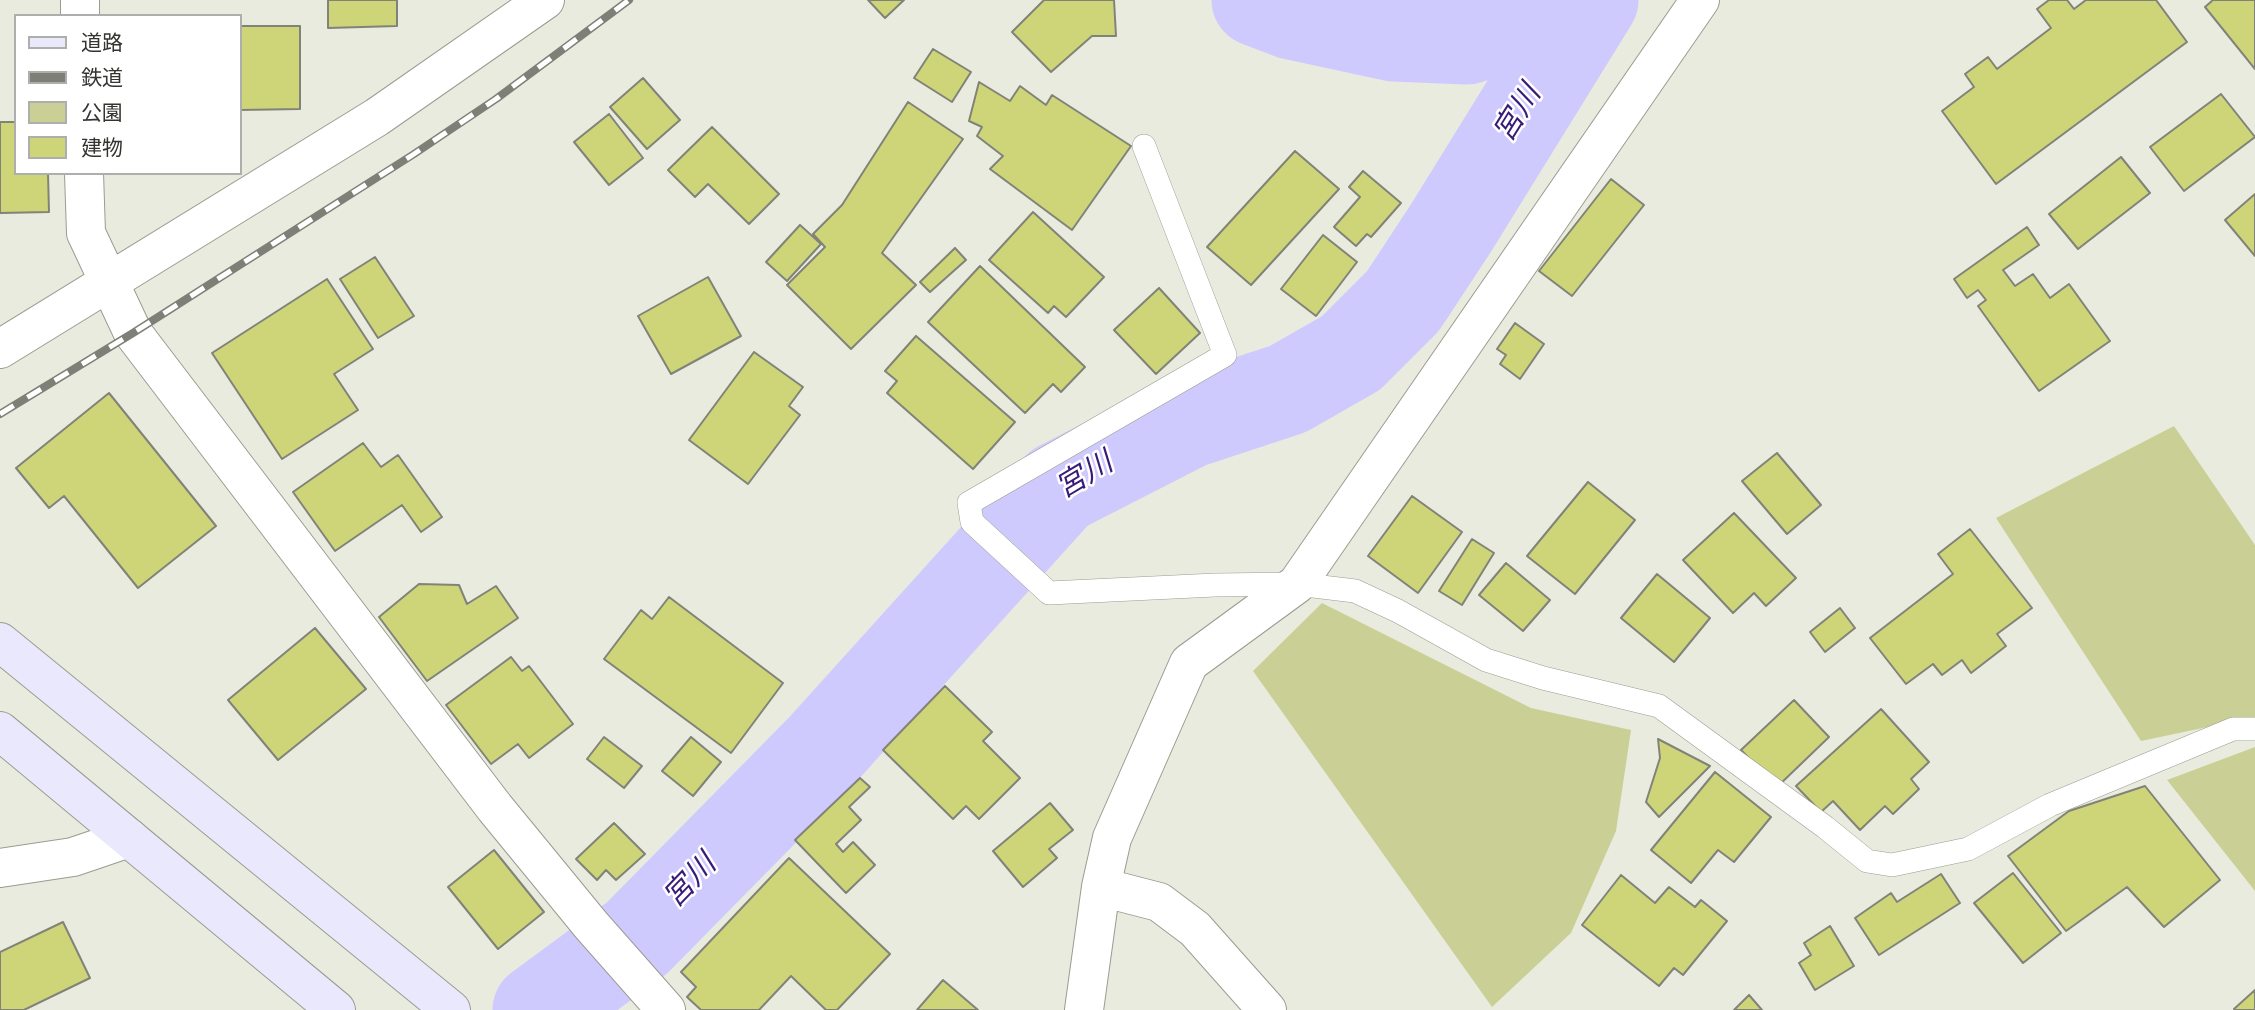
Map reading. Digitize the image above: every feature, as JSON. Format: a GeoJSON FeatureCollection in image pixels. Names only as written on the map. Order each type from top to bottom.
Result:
{"type":"FeatureCollection","features":[{"type":"Feature","properties":{"kind":"street"},"geometry":{"type":"LineString","coordinates":[[0,349],[377,117],[545,0]]}},
{"type":"Feature","properties":{"kind":"street"},"geometry":{"type":"LineString","coordinates":[[1084,1010],[1101,887],[1112,838],[1189,663],[1297,584],[1700,0]]}},
{"type":"Feature","properties":{"kind":"street"},"geometry":{"type":"LineString","coordinates":[[84,175],[86,233],[133,333],[486,797],[656,999]]}},
{"type":"Feature","properties":{"kind":"street"},"geometry":{"type":"LineString","coordinates":[[0,642],[444,1004]]}},
{"type":"Feature","properties":{"kind":"street"},"geometry":{"type":"LineString","coordinates":[[0,731],[336,1010]]}},
{"type":"Feature","properties":{"kind":"street"},"geometry":{"type":"LineString","coordinates":[[0,868],[73,857],[129,838]]}},
{"type":"Feature","properties":{"kind":"street"},"geometry":{"type":"LineString","coordinates":[[1101,887],[1159,902],[1186,922],[1267,1010]]}},
{"type":"Feature","properties":{"kind":"lane"},"geometry":{"type":"LineString","coordinates":[[1144,146],[1225,355],[970,503],[972,522],[1049,593],[1297,584],[1355,591],[1398,611],[1486,660],[1543,678],[1660,706],[1867,861],[1892,865],[1968,849],[2050,805],[2233,729],[2255,729]]}},
{"type":"Feature","properties":{"kind":"green space"},"geometry":{"type":"Polygon","coordinates":[[[2174,426],[2255,545],[2255,717],[2141,741],[1996,518],[2174,426]]]}},
{"type":"Feature","properties":{"kind":"green space"},"geometry":{"type":"Polygon","coordinates":[[[1322,603],[1531,708],[1631,730],[1616,831],[1571,933],[1492,1007],[1253,671],[1322,603]]]}},
{"type":"Feature","properties":{"kind":"green space"},"geometry":{"type":"Polygon","coordinates":[[[2255,747],[2255,891],[2167,780],[2255,747]]]}},
{"type":"Feature","properties":{"kind":"building"},"geometry":{"type":"Polygon","coordinates":[[[328,0],[397,0],[397,26],[328,28],[328,0]]]}},
{"type":"Feature","properties":{"kind":"building"},"geometry":{"type":"Polygon","coordinates":[[[868,0],[904,0],[885,18],[868,0]]]}},
{"type":"Feature","properties":{"kind":"building"},"geometry":{"type":"Polygon","coordinates":[[[1044,0],[1114,0],[1116,36],[1092,36],[1051,72],[1012,32],[1044,0]]]}},
{"type":"Feature","properties":{"kind":"building"},"geometry":{"type":"Polygon","coordinates":[[[2049,0],[2067,0],[2074,9],[2086,0],[2156,0],[2187,42],[1996,184],[1942,111],[1974,87],[1965,74],[1988,57],[1997,69],[2051,28],[2037,9],[2049,0]]]}},
{"type":"Feature","properties":{"kind":"building"},"geometry":{"type":"Polygon","coordinates":[[[2213,0],[2255,0],[2255,69],[2205,7],[2213,0]]]}},
{"type":"Feature","properties":{"kind":"building"},"geometry":{"type":"Polygon","coordinates":[[[242,26],[300,26],[300,109],[242,110],[242,26]]]}},
{"type":"Feature","properties":{"kind":"building"},"geometry":{"type":"Polygon","coordinates":[[[933,49],[971,72],[952,102],[914,78],[933,49]]]}},
{"type":"Feature","properties":{"kind":"building"},"geometry":{"type":"Polygon","coordinates":[[[643,78],[680,120],[647,149],[610,107],[643,78]]]}},
{"type":"Feature","properties":{"kind":"building"},"geometry":{"type":"Polygon","coordinates":[[[979,82],[1010,101],[1020,86],[1046,105],[1052,95],[1131,146],[1072,230],[990,169],[1003,156],[977,136],[982,127],[969,121],[979,82]]]}},
{"type":"Feature","properties":{"kind":"building"},"geometry":{"type":"Polygon","coordinates":[[[2221,94],[2255,137],[2184,191],[2150,147],[2221,94]]]}},
{"type":"Feature","properties":{"kind":"building"},"geometry":{"type":"Polygon","coordinates":[[[908,102],[963,139],[882,253],[916,285],[851,349],[787,285],[825,247],[813,234],[842,205],[908,102]]]}},
{"type":"Feature","properties":{"kind":"building"},"geometry":{"type":"Polygon","coordinates":[[[609,114],[643,158],[609,185],[574,142],[609,114]]]}},
{"type":"Feature","properties":{"kind":"building"},"geometry":{"type":"Polygon","coordinates":[[[0,122],[14,122],[14,175],[48,175],[49,212],[0,213],[0,122]]]}},
{"type":"Feature","properties":{"kind":"building"},"geometry":{"type":"Polygon","coordinates":[[[712,127],[779,194],[749,224],[708,184],[695,197],[668,170],[712,127]]]}},
{"type":"Feature","properties":{"kind":"building"},"geometry":{"type":"Polygon","coordinates":[[[1295,151],[1339,189],[1251,285],[1207,247],[1295,151]]]}},
{"type":"Feature","properties":{"kind":"building"},"geometry":{"type":"Polygon","coordinates":[[[2121,157],[2150,193],[2078,249],[2049,214],[2121,157]]]}},
{"type":"Feature","properties":{"kind":"building"},"geometry":{"type":"Polygon","coordinates":[[[1363,171],[1401,203],[1371,237],[1367,234],[1356,246],[1334,227],[1360,197],[1349,187],[1363,171]]]}},
{"type":"Feature","properties":{"kind":"building"},"geometry":{"type":"Polygon","coordinates":[[[1611,179],[1644,205],[1572,296],[1539,271],[1611,179]]]}},
{"type":"Feature","properties":{"kind":"building"},"geometry":{"type":"Polygon","coordinates":[[[2255,194],[2255,256],[2225,220],[2255,194]]]}},
{"type":"Feature","properties":{"kind":"building"},"geometry":{"type":"Polygon","coordinates":[[[1033,212],[1104,277],[1066,317],[1054,306],[1048,313],[989,260],[1033,212]]]}},
{"type":"Feature","properties":{"kind":"building"},"geometry":{"type":"Polygon","coordinates":[[[800,225],[821,244],[787,281],[766,262],[800,225]]]}},
{"type":"Feature","properties":{"kind":"building"},"geometry":{"type":"Polygon","coordinates":[[[2027,227],[2039,245],[2003,270],[2015,286],[2033,274],[2050,298],[2069,284],[2110,341],[2039,391],[1978,306],[1986,300],[1978,290],[1967,298],[1954,279],[2027,227]]]}},
{"type":"Feature","properties":{"kind":"building"},"geometry":{"type":"Polygon","coordinates":[[[1323,235],[1357,262],[1316,316],[1281,289],[1323,235]]]}},
{"type":"Feature","properties":{"kind":"building"},"geometry":{"type":"Polygon","coordinates":[[[955,248],[966,260],[930,292],[920,282],[955,248]]]}},
{"type":"Feature","properties":{"kind":"building"},"geometry":{"type":"Polygon","coordinates":[[[375,257],[414,316],[378,338],[340,279],[375,257]]]}},
{"type":"Feature","properties":{"kind":"building"},"geometry":{"type":"Polygon","coordinates":[[[980,266],[1085,367],[1061,392],[1053,384],[1025,413],[928,322],[980,266]]]}},
{"type":"Feature","properties":{"kind":"building"},"geometry":{"type":"Polygon","coordinates":[[[708,277],[741,336],[671,374],[638,316],[708,277]]]}},
{"type":"Feature","properties":{"kind":"building"},"geometry":{"type":"Polygon","coordinates":[[[327,279],[373,349],[334,374],[358,410],[282,459],[212,353],[327,279]]]}},
{"type":"Feature","properties":{"kind":"building"},"geometry":{"type":"Polygon","coordinates":[[[1159,288],[1200,333],[1156,374],[1114,330],[1159,288]]]}},
{"type":"Feature","properties":{"kind":"building"},"geometry":{"type":"Polygon","coordinates":[[[1515,323],[1544,344],[1520,379],[1500,364],[1506,355],[1497,349],[1515,323]]]}},
{"type":"Feature","properties":{"kind":"building"},"geometry":{"type":"Polygon","coordinates":[[[916,336],[1015,422],[973,469],[887,393],[897,381],[885,371],[916,336]]]}},
{"type":"Feature","properties":{"kind":"building"},"geometry":{"type":"Polygon","coordinates":[[[754,352],[803,387],[789,406],[800,415],[748,484],[689,440],[754,352]]]}},
{"type":"Feature","properties":{"kind":"building"},"geometry":{"type":"Polygon","coordinates":[[[109,393],[216,526],[138,588],[64,496],[49,508],[16,468],[109,393]]]}},
{"type":"Feature","properties":{"kind":"building"},"geometry":{"type":"Polygon","coordinates":[[[363,443],[381,467],[398,455],[442,517],[421,532],[402,505],[335,551],[293,492],[363,443]]]}},
{"type":"Feature","properties":{"kind":"building"},"geometry":{"type":"Polygon","coordinates":[[[1777,453],[1821,505],[1787,534],[1742,481],[1777,453]]]}},
{"type":"Feature","properties":{"kind":"building"},"geometry":{"type":"Polygon","coordinates":[[[1588,482],[1635,520],[1575,594],[1527,556],[1588,482]]]}},
{"type":"Feature","properties":{"kind":"building"},"geometry":{"type":"Polygon","coordinates":[[[1412,496],[1462,532],[1418,593],[1368,556],[1412,496]]]}},
{"type":"Feature","properties":{"kind":"building"},"geometry":{"type":"Polygon","coordinates":[[[1734,513],[1796,578],[1766,606],[1754,593],[1733,613],[1683,560],[1734,513]]]}},
{"type":"Feature","properties":{"kind":"building"},"geometry":{"type":"Polygon","coordinates":[[[1970,529],[2032,608],[1997,634],[2006,646],[1971,673],[1962,660],[1942,675],[1933,664],[1906,684],[1870,638],[1953,574],[1938,554],[1970,529]]]}},
{"type":"Feature","properties":{"kind":"building"},"geometry":{"type":"Polygon","coordinates":[[[1472,539],[1494,553],[1462,605],[1439,591],[1472,539]]]}},
{"type":"Feature","properties":{"kind":"building"},"geometry":{"type":"Polygon","coordinates":[[[1506,563],[1550,600],[1523,631],[1479,595],[1506,563]]]}},
{"type":"Feature","properties":{"kind":"building"},"geometry":{"type":"Polygon","coordinates":[[[1657,574],[1710,618],[1674,662],[1621,618],[1657,574]]]}},
{"type":"Feature","properties":{"kind":"building"},"geometry":{"type":"Polygon","coordinates":[[[419,584],[459,585],[467,604],[496,586],[518,618],[427,681],[379,617],[419,584]]]}},
{"type":"Feature","properties":{"kind":"building"},"geometry":{"type":"Polygon","coordinates":[[[669,597],[783,683],[731,753],[604,659],[641,610],[652,619],[669,597]]]}},
{"type":"Feature","properties":{"kind":"building"},"geometry":{"type":"Polygon","coordinates":[[[1840,608],[1855,628],[1825,652],[1810,632],[1840,608]]]}},
{"type":"Feature","properties":{"kind":"building"},"geometry":{"type":"Polygon","coordinates":[[[315,628],[366,689],[278,760],[228,700],[315,628]]]}},
{"type":"Feature","properties":{"kind":"building"},"geometry":{"type":"Polygon","coordinates":[[[511,657],[522,671],[529,666],[573,724],[529,758],[518,744],[491,764],[446,705],[511,657]]]}},
{"type":"Feature","properties":{"kind":"building"},"geometry":{"type":"Polygon","coordinates":[[[945,686],[992,732],[983,741],[1020,778],[979,819],[966,806],[953,819],[883,750],[945,686]]]}},
{"type":"Feature","properties":{"kind":"building"},"geometry":{"type":"Polygon","coordinates":[[[1794,700],[1829,737],[1777,787],[1741,750],[1794,700]]]}},
{"type":"Feature","properties":{"kind":"building"},"geometry":{"type":"Polygon","coordinates":[[[1881,709],[1929,762],[1911,779],[1919,789],[1893,814],[1885,806],[1860,830],[1833,801],[1821,812],[1796,786],[1881,709]]]}},
{"type":"Feature","properties":{"kind":"building"},"geometry":{"type":"Polygon","coordinates":[[[604,737],[642,766],[624,788],[587,759],[604,737]]]}},
{"type":"Feature","properties":{"kind":"building"},"geometry":{"type":"Polygon","coordinates":[[[691,737],[721,762],[693,796],[662,771],[691,737]]]}},
{"type":"Feature","properties":{"kind":"building"},"geometry":{"type":"Polygon","coordinates":[[[1658,739],[1710,766],[1659,817],[1646,802],[1660,758],[1658,739]]]}},
{"type":"Feature","properties":{"kind":"building"},"geometry":{"type":"Polygon","coordinates":[[[1715,772],[1771,817],[1734,862],[1718,850],[1691,883],[1651,850],[1715,772]]]}},
{"type":"Feature","properties":{"kind":"building"},"geometry":{"type":"Polygon","coordinates":[[[860,778],[870,787],[849,807],[861,820],[836,844],[843,852],[853,842],[875,865],[846,893],[795,840],[860,778]]]}},
{"type":"Feature","properties":{"kind":"building"},"geometry":{"type":"Polygon","coordinates":[[[2145,786],[2220,880],[2164,927],[2127,887],[2066,931],[2008,856],[2069,811],[2145,786]]]}},
{"type":"Feature","properties":{"kind":"building"},"geometry":{"type":"Polygon","coordinates":[[[1050,803],[1073,830],[1049,849],[1057,858],[1023,887],[993,851],[1050,803]]]}},
{"type":"Feature","properties":{"kind":"building"},"geometry":{"type":"Polygon","coordinates":[[[614,823],[645,854],[616,880],[606,870],[597,880],[576,859],[614,823]]]}},
{"type":"Feature","properties":{"kind":"building"},"geometry":{"type":"Polygon","coordinates":[[[494,850],[544,912],[498,949],[448,887],[494,850]]]}},
{"type":"Feature","properties":{"kind":"building"},"geometry":{"type":"Polygon","coordinates":[[[789,858],[890,954],[837,1010],[826,1010],[791,976],[759,1010],[701,1010],[687,997],[696,987],[681,972],[789,858]]]}},
{"type":"Feature","properties":{"kind":"building"},"geometry":{"type":"Polygon","coordinates":[[[2013,873],[2061,933],[2023,963],[1974,903],[2013,873]]]}},
{"type":"Feature","properties":{"kind":"building"},"geometry":{"type":"Polygon","coordinates":[[[1941,874],[1960,903],[1879,955],[1855,918],[1891,893],[1897,902],[1941,874]]]}},
{"type":"Feature","properties":{"kind":"building"},"geometry":{"type":"Polygon","coordinates":[[[1621,875],[1655,903],[1669,887],[1695,907],[1701,900],[1727,921],[1683,975],[1674,968],[1659,986],[1582,925],[1621,875]]]}},
{"type":"Feature","properties":{"kind":"building"},"geometry":{"type":"Polygon","coordinates":[[[63,922],[90,978],[24,1010],[0,1010],[0,952],[63,922]]]}},
{"type":"Feature","properties":{"kind":"building"},"geometry":{"type":"Polygon","coordinates":[[[1830,926],[1854,966],[1815,990],[1799,963],[1811,955],[1804,943],[1830,926]]]}},
{"type":"Feature","properties":{"kind":"building"},"geometry":{"type":"Polygon","coordinates":[[[943,980],[978,1010],[917,1010],[943,980]]]}},
{"type":"Feature","properties":{"kind":"building"},"geometry":{"type":"Polygon","coordinates":[[[2255,990],[2255,1010],[2234,1009],[2255,990]]]}},
{"type":"Feature","properties":{"kind":"building"},"geometry":{"type":"Polygon","coordinates":[[[1749,995],[1762,1010],[1734,1010],[1749,995]]]}},
{"type":"Feature","properties":{"kind":"waterway"},"geometry":{"type":"LineString","coordinates":[[1258,0],[1292,13],[1394,35],[1467,38],[1525,18],[1552,0]]}},
{"type":"Feature","properties":{"kind":"waterway","name":"宮川"},"geometry":{"type":"LineString","coordinates":[[539,1010],[637,938],[825,747],[1059,488],[1188,422],[1288,389],[1351,353],[1403,301],[1592,0]]}},
{"type":"Feature","properties":{"kind":"railway"},"geometry":{"type":"LineString","coordinates":[[0,414],[133,333],[414,154],[496,99],[629,0]]}}]}
